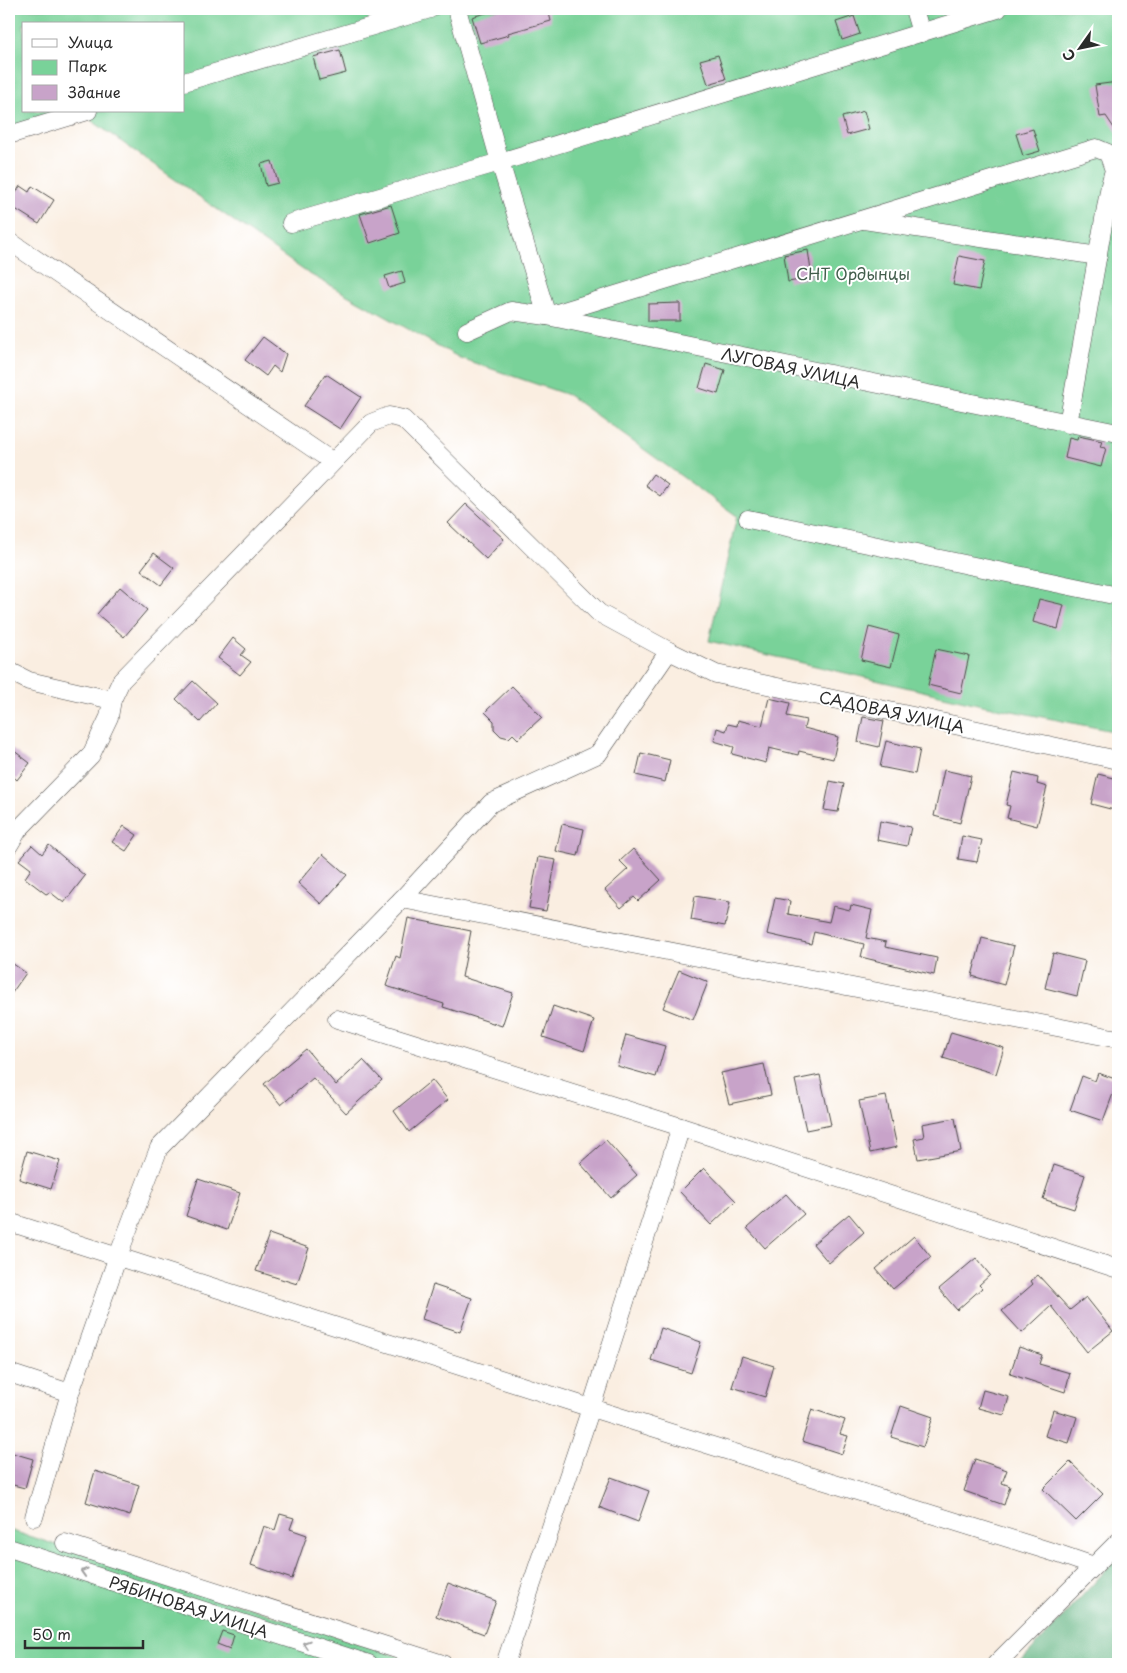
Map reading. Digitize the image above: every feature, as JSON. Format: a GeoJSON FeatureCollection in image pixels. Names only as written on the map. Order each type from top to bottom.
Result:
{"type":"FeatureCollection","features":[{"type":"Feature","properties":{"kind":"street"},"geometry":{"type":"LineString","coordinates":[[185,82],[430,9]]}},
{"type":"Feature","properties":{"kind":"street"},"geometry":{"type":"LineString","coordinates":[[457,9],[500,162],[547,316],[1096,148],[1108,153],[1114,170],[1068,424]]}},
{"type":"Feature","properties":{"kind":"street"},"geometry":{"type":"LineString","coordinates":[[914,9],[921,33]]}},
{"type":"Feature","properties":{"kind":"street"},"geometry":{"type":"LineString","coordinates":[[291,223],[500,162],[998,9]]}},
{"type":"Feature","properties":{"kind":"street"},"geometry":{"type":"LineString","coordinates":[[9,135],[85,112]]}},
{"type":"Feature","properties":{"kind":"street"},"geometry":{"type":"LineString","coordinates":[[859,220],[1098,256]]}},
{"type":"Feature","properties":{"kind":"street"},"geometry":{"type":"LineString","coordinates":[[9,241],[333,462]]}},
{"type":"Feature","properties":{"kind":"street","name":"ЛУГОВАЯ УЛИЦА"},"geometry":{"type":"LineString","coordinates":[[467,331],[511,311],[547,316],[1118,433]]}},
{"type":"Feature","properties":{"kind":"street","name":"САДОВАЯ УЛИЦА"},"geometry":{"type":"LineString","coordinates":[[9,845],[18,830],[91,756],[109,717],[112,700],[121,680],[372,423],[389,416],[402,419],[599,613],[716,674],[1118,760]]}},
{"type":"Feature","properties":{"kind":"street"},"geometry":{"type":"LineString","coordinates":[[748,519],[1118,596]]}},
{"type":"Feature","properties":{"kind":"street"},"geometry":{"type":"LineString","coordinates":[[34,1517],[70,1393],[118,1256],[159,1148],[402,899],[491,803],[598,754],[669,651]]}},
{"type":"Feature","properties":{"kind":"street"},"geometry":{"type":"LineString","coordinates":[[9,671],[29,681],[112,700]]}},
{"type":"Feature","properties":{"kind":"street"},"geometry":{"type":"LineString","coordinates":[[402,899],[1118,1039]]}},
{"type":"Feature","properties":{"kind":"street"},"geometry":{"type":"LineString","coordinates":[[337,1020],[681,1127],[1118,1268]]}},
{"type":"Feature","properties":{"kind":"street"},"geometry":{"type":"LineString","coordinates":[[505,1664],[591,1408],[681,1127]]}},
{"type":"Feature","properties":{"kind":"street"},"geometry":{"type":"LineString","coordinates":[[9,1222],[1094,1566]]}},
{"type":"Feature","properties":{"kind":"street"},"geometry":{"type":"LineString","coordinates":[[9,1373],[70,1393]]}},
{"type":"Feature","properties":{"kind":"street"},"geometry":{"type":"LineString","coordinates":[[996,1664],[1118,1542]]}},
{"type":"Feature","properties":{"kind":"street"},"geometry":{"type":"LineString","coordinates":[[65,1543],[443,1664]]}},
{"type":"Feature","properties":{"kind":"street","name":"РЯБИНОВАЯ УЛИЦА"},"geometry":{"type":"LineString","coordinates":[[9,1548],[369,1664]]}},
{"type":"Feature","properties":{"kind":"green space","name":"СНТ Ордынцы"},"geometry":{"type":"Polygon","coordinates":[[[9,9],[1118,9],[1118,732],[982,705],[709,641],[737,516],[568,395],[460,358],[306,272],[79,112],[185,112],[185,22],[22,22],[22,112],[74,112],[9,141],[9,9]]]}},
{"type":"Feature","properties":{"kind":"green space"},"geometry":{"type":"Polygon","coordinates":[[[9,1530],[57,1545],[422,1664],[9,1664],[9,1530]]]}},
{"type":"Feature","properties":{"kind":"green space"},"geometry":{"type":"Polygon","coordinates":[[[1118,1557],[1118,1664],[1019,1664],[1118,1557]]]}},
{"type":"Feature","properties":{"kind":"building"},"geometry":{"type":"Polygon","coordinates":[[[499,9],[548,9],[551,21],[480,43],[472,17],[499,9]]]}},
{"type":"Feature","properties":{"kind":"building"},"geometry":{"type":"Polygon","coordinates":[[[854,16],[860,34],[842,40],[836,22],[854,16]]]}},
{"type":"Feature","properties":{"kind":"building"},"geometry":{"type":"Polygon","coordinates":[[[340,50],[346,73],[319,80],[313,57],[340,50]]]}},
{"type":"Feature","properties":{"kind":"building"},"geometry":{"type":"Polygon","coordinates":[[[718,55],[726,79],[708,84],[700,60],[718,55]]]}},
{"type":"Feature","properties":{"kind":"building"},"geometry":{"type":"Polygon","coordinates":[[[1118,82],[1118,134],[1106,116],[1100,117],[1095,85],[1118,82]]]}},
{"type":"Feature","properties":{"kind":"building"},"geometry":{"type":"Polygon","coordinates":[[[864,111],[869,129],[847,135],[842,117],[864,111]]]}},
{"type":"Feature","properties":{"kind":"building"},"geometry":{"type":"Polygon","coordinates":[[[1033,129],[1040,151],[1023,156],[1016,134],[1033,129]]]}},
{"type":"Feature","properties":{"kind":"building"},"geometry":{"type":"Polygon","coordinates":[[[272,161],[278,183],[266,186],[261,164],[272,161]]]}},
{"type":"Feature","properties":{"kind":"building"},"geometry":{"type":"Polygon","coordinates":[[[20,186],[29,192],[32,186],[54,200],[39,224],[9,205],[20,186]]]}},
{"type":"Feature","properties":{"kind":"building"},"geometry":{"type":"Polygon","coordinates":[[[391,205],[400,233],[370,243],[360,214],[391,205]]]}},
{"type":"Feature","properties":{"kind":"building"},"geometry":{"type":"Polygon","coordinates":[[[808,250],[812,278],[788,282],[784,255],[808,250]]]}},
{"type":"Feature","properties":{"kind":"building"},"geometry":{"type":"Polygon","coordinates":[[[959,256],[985,261],[979,290],[953,285],[959,256]]]}},
{"type":"Feature","properties":{"kind":"building"},"geometry":{"type":"Polygon","coordinates":[[[402,271],[405,283],[389,288],[385,276],[402,271]]]}},
{"type":"Feature","properties":{"kind":"building"},"geometry":{"type":"Polygon","coordinates":[[[680,303],[680,321],[648,321],[648,304],[680,303]]]}},
{"type":"Feature","properties":{"kind":"building"},"geometry":{"type":"Polygon","coordinates":[[[263,337],[286,354],[280,372],[273,366],[266,376],[245,360],[263,337]]]}},
{"type":"Feature","properties":{"kind":"building"},"geometry":{"type":"Polygon","coordinates":[[[706,364],[725,370],[718,394],[699,388],[706,364]]]}},
{"type":"Feature","properties":{"kind":"building"},"geometry":{"type":"Polygon","coordinates":[[[326,374],[361,397],[340,429],[304,406],[326,374]]]}},
{"type":"Feature","properties":{"kind":"building"},"geometry":{"type":"Polygon","coordinates":[[[1078,436],[1102,441],[1100,447],[1106,448],[1101,467],[1065,458],[1069,438],[1077,440],[1078,436]]]}},
{"type":"Feature","properties":{"kind":"building"},"geometry":{"type":"Polygon","coordinates":[[[653,474],[668,485],[660,496],[645,485],[653,474]]]}},
{"type":"Feature","properties":{"kind":"building"},"geometry":{"type":"Polygon","coordinates":[[[466,504],[504,539],[486,559],[448,523],[466,504]]]}},
{"type":"Feature","properties":{"kind":"building"},"geometry":{"type":"Polygon","coordinates":[[[154,553],[174,568],[161,585],[141,570],[154,553]]]}},
{"type":"Feature","properties":{"kind":"building"},"geometry":{"type":"Polygon","coordinates":[[[120,587],[147,610],[124,637],[97,614],[120,587]]]}},
{"type":"Feature","properties":{"kind":"building"},"geometry":{"type":"Polygon","coordinates":[[[1039,599],[1064,605],[1058,629],[1033,622],[1039,599]]]}},
{"type":"Feature","properties":{"kind":"building"},"geometry":{"type":"Polygon","coordinates":[[[869,627],[899,635],[891,667],[861,660],[869,627]]]}},
{"type":"Feature","properties":{"kind":"building"},"geometry":{"type":"Polygon","coordinates":[[[233,638],[246,649],[241,655],[251,662],[240,675],[218,658],[233,638]]]}},
{"type":"Feature","properties":{"kind":"building"},"geometry":{"type":"Polygon","coordinates":[[[936,649],[969,656],[961,693],[928,685],[936,649]]]}},
{"type":"Feature","properties":{"kind":"building"},"geometry":{"type":"Polygon","coordinates":[[[193,681],[217,703],[200,722],[176,699],[193,681]]]}},
{"type":"Feature","properties":{"kind":"building"},"geometry":{"type":"Polygon","coordinates":[[[512,686],[542,717],[518,739],[513,734],[509,738],[501,736],[494,729],[494,721],[485,712],[512,686]]]}},
{"type":"Feature","properties":{"kind":"building"},"geometry":{"type":"Polygon","coordinates":[[[769,698],[790,703],[787,716],[806,720],[804,728],[838,737],[833,759],[799,751],[798,755],[769,748],[766,763],[732,754],[734,747],[714,741],[717,728],[726,731],[728,724],[737,726],[738,720],[762,726],[769,698]]]}},
{"type":"Feature","properties":{"kind":"building"},"geometry":{"type":"Polygon","coordinates":[[[863,717],[884,721],[879,747],[858,742],[863,717]]]}},
{"type":"Feature","properties":{"kind":"building"},"geometry":{"type":"Polygon","coordinates":[[[886,741],[920,749],[915,774],[880,767],[886,741]]]}},
{"type":"Feature","properties":{"kind":"building"},"geometry":{"type":"Polygon","coordinates":[[[9,747],[30,763],[17,780],[9,773],[9,747]]]}},
{"type":"Feature","properties":{"kind":"building"},"geometry":{"type":"Polygon","coordinates":[[[641,753],[670,760],[665,782],[636,775],[641,753]]]}},
{"type":"Feature","properties":{"kind":"building"},"geometry":{"type":"Polygon","coordinates":[[[944,770],[971,776],[960,823],[934,816],[944,770]]]}},
{"type":"Feature","properties":{"kind":"building"},"geometry":{"type":"Polygon","coordinates":[[[1014,772],[1038,778],[1037,784],[1047,787],[1037,826],[1007,818],[1010,806],[1006,805],[1014,772]]]}},
{"type":"Feature","properties":{"kind":"building"},"geometry":{"type":"Polygon","coordinates":[[[1098,774],[1118,779],[1118,811],[1091,804],[1098,774]]]}},
{"type":"Feature","properties":{"kind":"building"},"geometry":{"type":"Polygon","coordinates":[[[830,781],[844,784],[838,812],[824,810],[830,781]]]}},
{"type":"Feature","properties":{"kind":"building"},"geometry":{"type":"Polygon","coordinates":[[[880,821],[911,827],[907,846],[877,840],[880,821]]]}},
{"type":"Feature","properties":{"kind":"building"},"geometry":{"type":"Polygon","coordinates":[[[562,824],[584,829],[578,856],[556,851],[562,824]]]}},
{"type":"Feature","properties":{"kind":"building"},"geometry":{"type":"Polygon","coordinates":[[[124,826],[137,835],[126,851],[112,842],[124,826]]]}},
{"type":"Feature","properties":{"kind":"building"},"geometry":{"type":"Polygon","coordinates":[[[962,836],[982,840],[977,862],[958,859],[962,836]]]}},
{"type":"Feature","properties":{"kind":"building"},"geometry":{"type":"Polygon","coordinates":[[[32,845],[42,854],[49,845],[85,876],[64,903],[50,892],[46,894],[25,878],[31,869],[19,860],[32,845]]]}},
{"type":"Feature","properties":{"kind":"building"},"geometry":{"type":"Polygon","coordinates":[[[633,849],[661,880],[638,901],[634,897],[621,908],[605,890],[628,869],[620,861],[633,849]]]}},
{"type":"Feature","properties":{"kind":"building"},"geometry":{"type":"Polygon","coordinates":[[[323,854],[347,875],[321,904],[298,883],[323,854]]]}},
{"type":"Feature","properties":{"kind":"building"},"geometry":{"type":"Polygon","coordinates":[[[538,857],[556,860],[546,911],[529,908],[538,857]]]}},
{"type":"Feature","properties":{"kind":"building"},"geometry":{"type":"Polygon","coordinates":[[[695,896],[730,902],[725,926],[691,920],[695,896]]]}},
{"type":"Feature","properties":{"kind":"building"},"geometry":{"type":"Polygon","coordinates":[[[775,898],[790,901],[788,914],[829,922],[833,906],[850,910],[851,905],[872,910],[866,938],[886,942],[885,947],[937,958],[934,975],[861,957],[864,944],[814,932],[811,944],[767,934],[775,898]]]}},
{"type":"Feature","properties":{"kind":"building"},"geometry":{"type":"Polygon","coordinates":[[[408,918],[471,931],[462,977],[513,993],[502,1026],[443,1007],[444,1004],[386,986],[396,956],[400,958],[408,918]]]}},
{"type":"Feature","properties":{"kind":"building"},"geometry":{"type":"Polygon","coordinates":[[[982,938],[1014,946],[1004,985],[972,976],[982,938]]]}},
{"type":"Feature","properties":{"kind":"building"},"geometry":{"type":"Polygon","coordinates":[[[1053,953],[1085,961],[1077,996],[1045,988],[1053,953]]]}},
{"type":"Feature","properties":{"kind":"building"},"geometry":{"type":"Polygon","coordinates":[[[9,961],[26,973],[9,997],[9,961]]]}},
{"type":"Feature","properties":{"kind":"building"},"geometry":{"type":"Polygon","coordinates":[[[679,970],[708,982],[693,1020],[663,1008],[679,970]]]}},
{"type":"Feature","properties":{"kind":"building"},"geometry":{"type":"Polygon","coordinates":[[[553,1006],[594,1020],[584,1051],[543,1037],[553,1006]]]}},
{"type":"Feature","properties":{"kind":"building"},"geometry":{"type":"Polygon","coordinates":[[[951,1032],[1004,1048],[996,1074],[943,1058],[951,1032]]]}},
{"type":"Feature","properties":{"kind":"building"},"geometry":{"type":"Polygon","coordinates":[[[626,1035],[665,1046],[656,1077],[617,1066],[626,1035]]]}},
{"type":"Feature","properties":{"kind":"building"},"geometry":{"type":"Polygon","coordinates":[[[306,1049],[336,1085],[363,1060],[382,1080],[346,1113],[313,1078],[281,1105],[264,1084],[306,1049]]]}},
{"type":"Feature","properties":{"kind":"building"},"geometry":{"type":"Polygon","coordinates":[[[764,1064],[771,1095],[729,1104],[721,1073],[764,1064]]]}},
{"type":"Feature","properties":{"kind":"building"},"geometry":{"type":"Polygon","coordinates":[[[1098,1073],[1118,1080],[1103,1121],[1070,1110],[1082,1076],[1095,1081],[1098,1073]]]}},
{"type":"Feature","properties":{"kind":"building"},"geometry":{"type":"Polygon","coordinates":[[[820,1075],[831,1125],[806,1130],[795,1080],[820,1075]]]}},
{"type":"Feature","properties":{"kind":"building"},"geometry":{"type":"Polygon","coordinates":[[[432,1080],[448,1100],[409,1132],[394,1111],[432,1080]]]}},
{"type":"Feature","properties":{"kind":"building"},"geometry":{"type":"Polygon","coordinates":[[[886,1096],[897,1147],[870,1153],[859,1101],[886,1096]]]}},
{"type":"Feature","properties":{"kind":"building"},"geometry":{"type":"Polygon","coordinates":[[[955,1118],[961,1151],[918,1159],[914,1139],[924,1137],[922,1124],[955,1118]]]}},
{"type":"Feature","properties":{"kind":"building"},"geometry":{"type":"Polygon","coordinates":[[[606,1140],[637,1175],[611,1198],[580,1163],[606,1140]]]}},
{"type":"Feature","properties":{"kind":"building"},"geometry":{"type":"Polygon","coordinates":[[[27,1151],[60,1161],[51,1189],[19,1179],[27,1151]]]}},
{"type":"Feature","properties":{"kind":"building"},"geometry":{"type":"Polygon","coordinates":[[[1054,1165],[1085,1175],[1074,1209],[1043,1199],[1054,1165]]]}},
{"type":"Feature","properties":{"kind":"building"},"geometry":{"type":"Polygon","coordinates":[[[704,1168],[736,1201],[711,1225],[680,1192],[704,1168]]]}},
{"type":"Feature","properties":{"kind":"building"},"geometry":{"type":"Polygon","coordinates":[[[198,1179],[240,1193],[227,1230],[186,1216],[198,1179]]]}},
{"type":"Feature","properties":{"kind":"building"},"geometry":{"type":"Polygon","coordinates":[[[786,1194],[804,1214],[765,1248],[747,1228],[786,1194]]]}},
{"type":"Feature","properties":{"kind":"building"},"geometry":{"type":"Polygon","coordinates":[[[849,1214],[864,1232],[829,1263],[813,1244],[849,1214]]]}},
{"type":"Feature","properties":{"kind":"building"},"geometry":{"type":"Polygon","coordinates":[[[269,1234],[309,1248],[297,1284],[256,1271],[269,1234]]]}},
{"type":"Feature","properties":{"kind":"building"},"geometry":{"type":"Polygon","coordinates":[[[914,1236],[931,1257],[893,1289],[876,1269],[914,1236]]]}},
{"type":"Feature","properties":{"kind":"building"},"geometry":{"type":"Polygon","coordinates":[[[976,1258],[990,1275],[979,1285],[982,1288],[957,1310],[939,1289],[976,1258]]]}},
{"type":"Feature","properties":{"kind":"building"},"geometry":{"type":"Polygon","coordinates":[[[1038,1275],[1070,1310],[1086,1297],[1113,1331],[1087,1352],[1051,1306],[1022,1333],[1002,1311],[1033,1284],[1031,1281],[1038,1275]]]}},
{"type":"Feature","properties":{"kind":"building"},"geometry":{"type":"Polygon","coordinates":[[[433,1285],[472,1298],[460,1332],[422,1319],[433,1285]]]}},
{"type":"Feature","properties":{"kind":"building"},"geometry":{"type":"Polygon","coordinates":[[[661,1328],[701,1342],[691,1373],[651,1360],[661,1328]]]}},
{"type":"Feature","properties":{"kind":"building"},"geometry":{"type":"Polygon","coordinates":[[[1019,1347],[1042,1355],[1039,1364],[1070,1373],[1065,1392],[1010,1374],[1019,1347]]]}},
{"type":"Feature","properties":{"kind":"building"},"geometry":{"type":"Polygon","coordinates":[[[742,1356],[774,1366],[765,1397],[732,1387],[742,1356]]]}},
{"type":"Feature","properties":{"kind":"building"},"geometry":{"type":"Polygon","coordinates":[[[983,1390],[1009,1397],[1004,1415],[978,1408],[983,1390]]]}},
{"type":"Feature","properties":{"kind":"building"},"geometry":{"type":"Polygon","coordinates":[[[901,1406],[933,1417],[923,1447],[891,1437],[901,1406]]]}},
{"type":"Feature","properties":{"kind":"building"},"geometry":{"type":"Polygon","coordinates":[[[812,1409],[845,1420],[840,1434],[848,1436],[842,1454],[802,1441],[812,1409]]]}},
{"type":"Feature","properties":{"kind":"building"},"geometry":{"type":"Polygon","coordinates":[[[1053,1410],[1077,1417],[1069,1443],[1045,1436],[1053,1410]]]}},
{"type":"Feature","properties":{"kind":"building"},"geometry":{"type":"Polygon","coordinates":[[[9,1452],[33,1459],[25,1488],[9,1484],[9,1452]]]}},
{"type":"Feature","properties":{"kind":"building"},"geometry":{"type":"Polygon","coordinates":[[[975,1459],[1007,1470],[1002,1483],[1010,1486],[1004,1505],[964,1491],[975,1459]]]}},
{"type":"Feature","properties":{"kind":"building"},"geometry":{"type":"Polygon","coordinates":[[[1070,1462],[1103,1494],[1076,1521],[1043,1489],[1070,1462]]]}},
{"type":"Feature","properties":{"kind":"building"},"geometry":{"type":"Polygon","coordinates":[[[95,1471],[139,1485],[130,1516],[86,1502],[95,1471]]]}},
{"type":"Feature","properties":{"kind":"building"},"geometry":{"type":"Polygon","coordinates":[[[611,1477],[649,1491],[638,1522],[599,1507],[611,1477]]]}},
{"type":"Feature","properties":{"kind":"building"},"geometry":{"type":"Polygon","coordinates":[[[280,1514],[294,1518],[290,1529],[307,1535],[292,1579],[251,1565],[264,1526],[275,1530],[280,1514]]]}},
{"type":"Feature","properties":{"kind":"building"},"geometry":{"type":"Polygon","coordinates":[[[448,1583],[496,1601],[484,1634],[436,1616],[448,1583]]]}},
{"type":"Feature","properties":{"kind":"building"},"geometry":{"type":"Polygon","coordinates":[[[222,1631],[234,1635],[230,1649],[217,1644],[222,1631]]]}}]}
